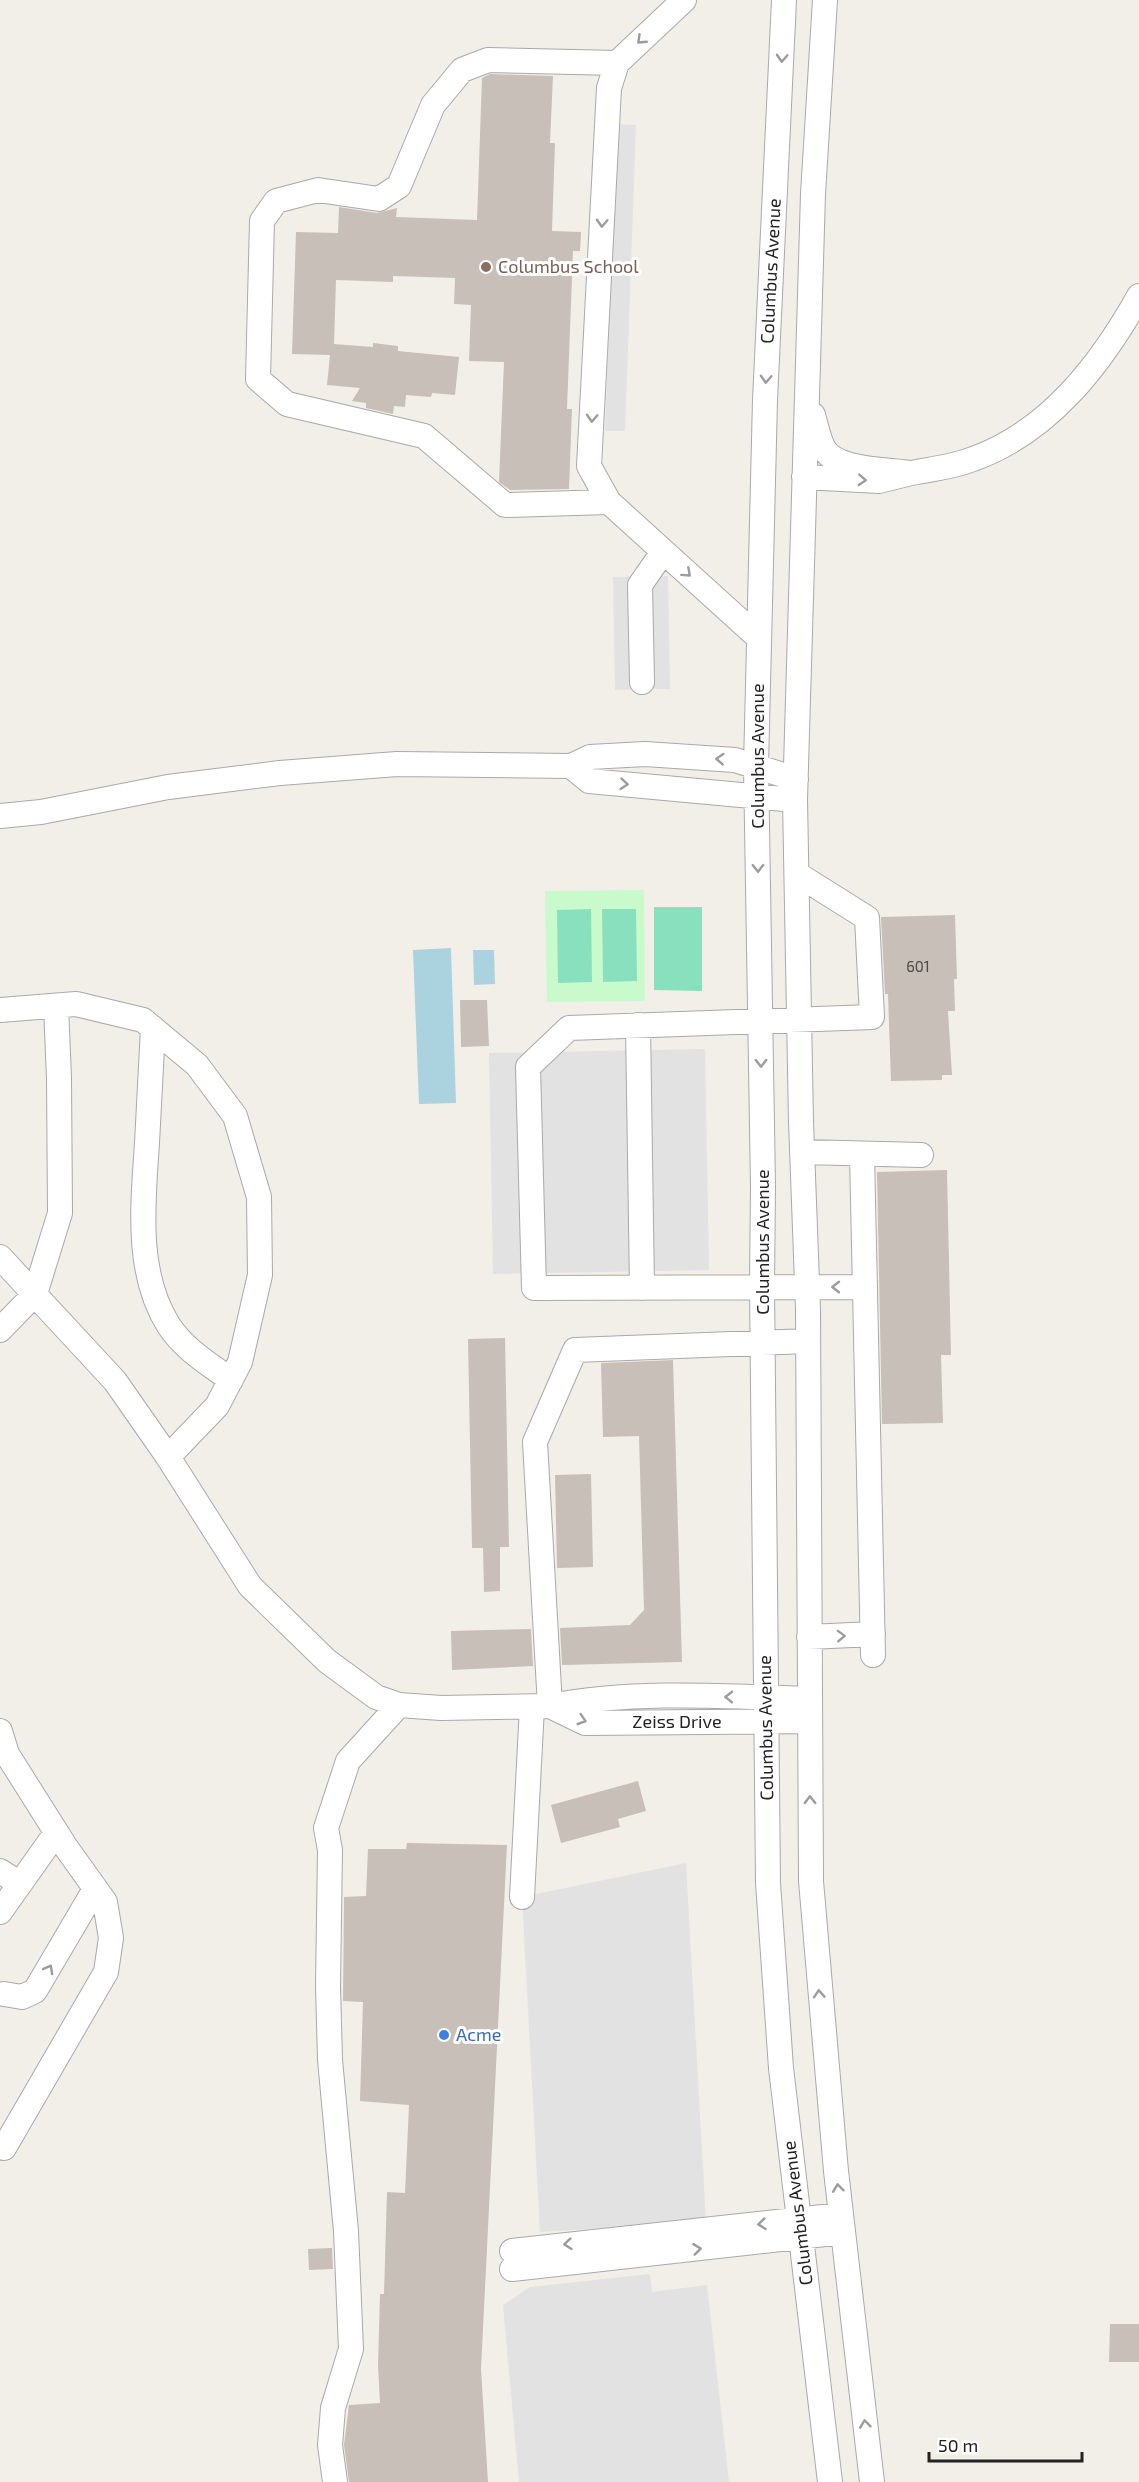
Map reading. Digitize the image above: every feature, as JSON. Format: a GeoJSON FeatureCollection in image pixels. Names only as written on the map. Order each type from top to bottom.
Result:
{"type":"FeatureCollection","features":[{"type":"Feature","properties":{"kind":"street"},"geometry":{"type":"LineString","coordinates":[[684,0],[617,63],[609,88],[589,466],[609,502],[759,638]]}},
{"type":"Feature","properties":{"kind":"street","name":"Columbus Avenue"},"geometry":{"type":"LineString","coordinates":[[784,0],[765,400],[756,766],[763,1186],[765,1698],[770,1906],[781,2068],[830,2482]]}},
{"type":"Feature","properties":{"kind":"street","name":"Columbus Avenue"},"geometry":{"type":"LineString","coordinates":[[825,0],[813,194],[796,790],[802,1152],[808,1341],[812,1893],[842,2224],[872,2482]]}},
{"type":"Feature","properties":{"kind":"street"},"geometry":{"type":"LineString","coordinates":[[609,502],[505,505],[424,436],[287,404],[258,379],[262,221],[276,201],[318,190],[379,199],[399,186],[433,105],[462,70],[488,60],[617,63]]}},
{"type":"Feature","properties":{"kind":"street"},"geometry":{"type":"LineString","coordinates":[[804,477],[879,481],[975,459],[1023,435],[1042,420],[1080,382],[1117,335],[1139,296]]}},
{"type":"Feature","properties":{"kind":"street"},"geometry":{"type":"LineString","coordinates":[[807,396],[823,448],[833,460],[845,464],[911,473]]}},
{"type":"Feature","properties":{"kind":"street"},"geometry":{"type":"LineString","coordinates":[[642,682],[640,585],[663,552]]}},
{"type":"Feature","properties":{"kind":"street"},"geometry":{"type":"LineString","coordinates":[[761,571],[801,575]]}},
{"type":"Feature","properties":{"kind":"street"},"geometry":{"type":"LineString","coordinates":[[0,816],[41,812],[168,787],[303,771],[397,764],[571,766],[590,758],[645,754],[735,760],[756,766],[796,790]]}},
{"type":"Feature","properties":{"kind":"street"},"geometry":{"type":"LineString","coordinates":[[571,766],[589,781],[757,796],[796,790]]}},
{"type":"Feature","properties":{"kind":"street"},"geometry":{"type":"LineString","coordinates":[[797,874],[867,918],[872,1017],[569,1028],[528,1067],[534,1288],[865,1287]]}},
{"type":"Feature","properties":{"kind":"street"},"geometry":{"type":"LineString","coordinates":[[0,1010],[76,1004],[143,1020],[197,1065],[235,1116],[259,1197],[260,1275],[240,1362],[218,1406],[168,1457]]}},
{"type":"Feature","properties":{"kind":"street"},"geometry":{"type":"LineString","coordinates":[[0,1330],[35,1294],[60,1213],[56,1006]]}},
{"type":"Feature","properties":{"kind":"street"},"geometry":{"type":"LineString","coordinates":[[638,1025],[642,1288]]}},
{"type":"Feature","properties":{"kind":"street"},"geometry":{"type":"LineString","coordinates":[[153,1028],[144,1189],[144,1246],[152,1289],[170,1326],[191,1352],[231,1380]]}},
{"type":"Feature","properties":{"kind":"street"},"geometry":{"type":"LineString","coordinates":[[802,1152],[921,1155]]}},
{"type":"Feature","properties":{"kind":"street"},"geometry":{"type":"LineString","coordinates":[[809,1637],[873,1645],[862,1154]]}},
{"type":"Feature","properties":{"kind":"street","name":"Zeiss Drive"},"geometry":{"type":"LineString","coordinates":[[0,1257],[115,1381],[168,1457],[250,1586],[327,1661],[376,1697],[399,1705],[441,1708],[541,1706],[594,1698],[676,1695],[765,1698],[809,1710]]}},
{"type":"Feature","properties":{"kind":"street"},"geometry":{"type":"LineString","coordinates":[[522,1897],[541,1706],[535,1442],[575,1350],[808,1341]]}},
{"type":"Feature","properties":{"kind":"street"},"geometry":{"type":"LineString","coordinates":[[335,2482],[330,2445],[333,2408],[351,2349],[346,2231],[330,2060],[328,1986],[330,1850],[326,1828],[348,1761],[399,1705]]}},
{"type":"Feature","properties":{"kind":"street","name":"Zeiss Drive"},"geometry":{"type":"LineString","coordinates":[[541,1706],[585,1723],[766,1722],[809,1710]]}},
{"type":"Feature","properties":{"kind":"street"},"geometry":{"type":"LineString","coordinates":[[0,1731],[7,1754],[56,1833],[105,1902],[111,1938],[106,1972],[4,2148]]}},
{"type":"Feature","properties":{"kind":"street"},"geometry":{"type":"LineString","coordinates":[[0,1912],[56,1833]]}},
{"type":"Feature","properties":{"kind":"street"},"geometry":{"type":"LineString","coordinates":[[0,1871],[20,1884]]}},
{"type":"Feature","properties":{"kind":"street"},"geometry":{"type":"LineString","coordinates":[[4,1994],[22,1997],[35,1991],[95,1889]]}},
{"type":"Feature","properties":{"kind":"street"},"geometry":{"type":"LineString","coordinates":[[512,2260],[842,2224]]}},
{"type":"Feature","properties":{"kind":"green space"},"geometry":{"type":"Polygon","coordinates":[[[644,890],[645,1001],[547,1002],[545,891],[644,890]]]}},
{"type":"Feature","properties":{"kind":"green space"},"geometry":{"type":"Polygon","coordinates":[[[654,907],[702,907],[702,991],[654,990],[654,907]]]}},
{"type":"Feature","properties":{"kind":"green space"},"geometry":{"type":"Polygon","coordinates":[[[591,909],[592,982],[558,983],[557,910],[591,909]]]}},
{"type":"Feature","properties":{"kind":"green space"},"geometry":{"type":"Polygon","coordinates":[[[602,909],[636,909],[637,981],[603,982],[602,909]]]}},
{"type":"Feature","properties":{"kind":"shaded area"},"geometry":{"type":"Polygon","coordinates":[[[616,124],[636,125],[625,431],[605,431],[616,124]]]}},
{"type":"Feature","properties":{"kind":"shaded area"},"geometry":{"type":"Polygon","coordinates":[[[668,576],[670,689],[615,690],[613,577],[668,576]]]}},
{"type":"Feature","properties":{"kind":"shaded area"},"geometry":{"type":"Polygon","coordinates":[[[705,1049],[709,1270],[493,1274],[489,1053],[705,1049]]]}},
{"type":"Feature","properties":{"kind":"shaded area"},"geometry":{"type":"Polygon","coordinates":[[[686,1863],[706,2222],[540,2232],[522,1897],[686,1863]]]}},
{"type":"Feature","properties":{"kind":"shaded area"},"geometry":{"type":"Polygon","coordinates":[[[650,2274],[652,2292],[707,2285],[729,2482],[519,2482],[503,2305],[530,2287],[650,2274]]]}},
{"type":"Feature","properties":{"kind":"water"},"geometry":{"type":"Polygon","coordinates":[[[451,948],[456,1103],[419,1104],[413,950],[451,948]]]}},
{"type":"Feature","properties":{"kind":"water"},"geometry":{"type":"Polygon","coordinates":[[[473,950],[494,950],[495,984],[474,985],[473,950]]]}},
{"type":"Feature","properties":{"kind":"building"},"geometry":{"type":"Polygon","coordinates":[[[490,74],[553,76],[550,143],[555,143],[552,231],[581,232],[580,251],[573,251],[567,409],[572,409],[569,489],[510,490],[499,482],[504,362],[469,361],[471,305],[454,304],[455,278],[393,276],[393,282],[336,280],[334,344],[373,347],[373,343],[398,346],[398,351],[459,357],[455,395],[432,393],[431,397],[406,395],[405,407],[394,406],[393,414],[366,408],[366,403],[352,401],[360,388],[327,385],[330,355],[292,354],[296,232],[338,233],[339,207],[377,213],[397,208],[396,217],[477,220],[482,78],[490,74]]]}},
{"type":"Feature","properties":{"kind":"building"},"geometry":{"type":"Polygon","coordinates":[[[955,915],[957,979],[954,979],[955,1011],[948,1011],[952,1075],[942,1075],[942,1080],[891,1081],[888,994],[885,994],[881,917],[955,915]]]}},
{"type":"Feature","properties":{"kind":"building"},"geometry":{"type":"Polygon","coordinates":[[[460,1000],[487,1000],[489,1046],[461,1047],[460,1000]]]}},
{"type":"Feature","properties":{"kind":"building"},"geometry":{"type":"Polygon","coordinates":[[[947,1170],[951,1355],[941,1355],[943,1423],[882,1424],[877,1172],[947,1170]]]}},
{"type":"Feature","properties":{"kind":"building"},"geometry":{"type":"Polygon","coordinates":[[[505,1338],[509,1547],[500,1547],[500,1591],[484,1592],[483,1548],[472,1548],[468,1339],[505,1338]]]}},
{"type":"Feature","properties":{"kind":"building"},"geometry":{"type":"Polygon","coordinates":[[[673,1360],[682,1662],[562,1665],[560,1628],[630,1625],[644,1610],[639,1436],[603,1437],[601,1363],[673,1360]]]}},
{"type":"Feature","properties":{"kind":"building"},"geometry":{"type":"Polygon","coordinates":[[[591,1474],[593,1567],[557,1568],[555,1475],[591,1474]]]}},
{"type":"Feature","properties":{"kind":"building"},"geometry":{"type":"Polygon","coordinates":[[[531,1629],[533,1666],[452,1670],[451,1631],[531,1629]]]}},
{"type":"Feature","properties":{"kind":"building"},"geometry":{"type":"Polygon","coordinates":[[[638,1781],[646,1811],[618,1819],[620,1827],[561,1843],[551,1805],[638,1781]]]}},
{"type":"Feature","properties":{"kind":"building"},"geometry":{"type":"Polygon","coordinates":[[[407,1843],[507,1845],[481,2369],[488,2482],[349,2482],[344,2445],[349,2405],[380,2403],[378,2365],[380,2294],[384,2294],[387,2192],[405,2193],[409,2105],[360,2101],[363,2002],[343,2001],[344,1897],[366,1896],[368,1849],[406,1849],[407,1843]]]}},
{"type":"Feature","properties":{"kind":"building"},"geometry":{"type":"Polygon","coordinates":[[[332,2248],[333,2269],[309,2270],[308,2249],[332,2248]]]}},
{"type":"Feature","properties":{"kind":"building"},"geometry":{"type":"Polygon","coordinates":[[[1110,2324],[1139,2324],[1139,2362],[1109,2362],[1110,2324]]]}},
{"type":"Feature","properties":{"kind":"place","name":"Columbus School"},"geometry":{"type":"Point","coordinates":[486,267]}},
{"type":"Feature","properties":{"kind":"place","name":"Acme"},"geometry":{"type":"Point","coordinates":[444,2035]}}]}
